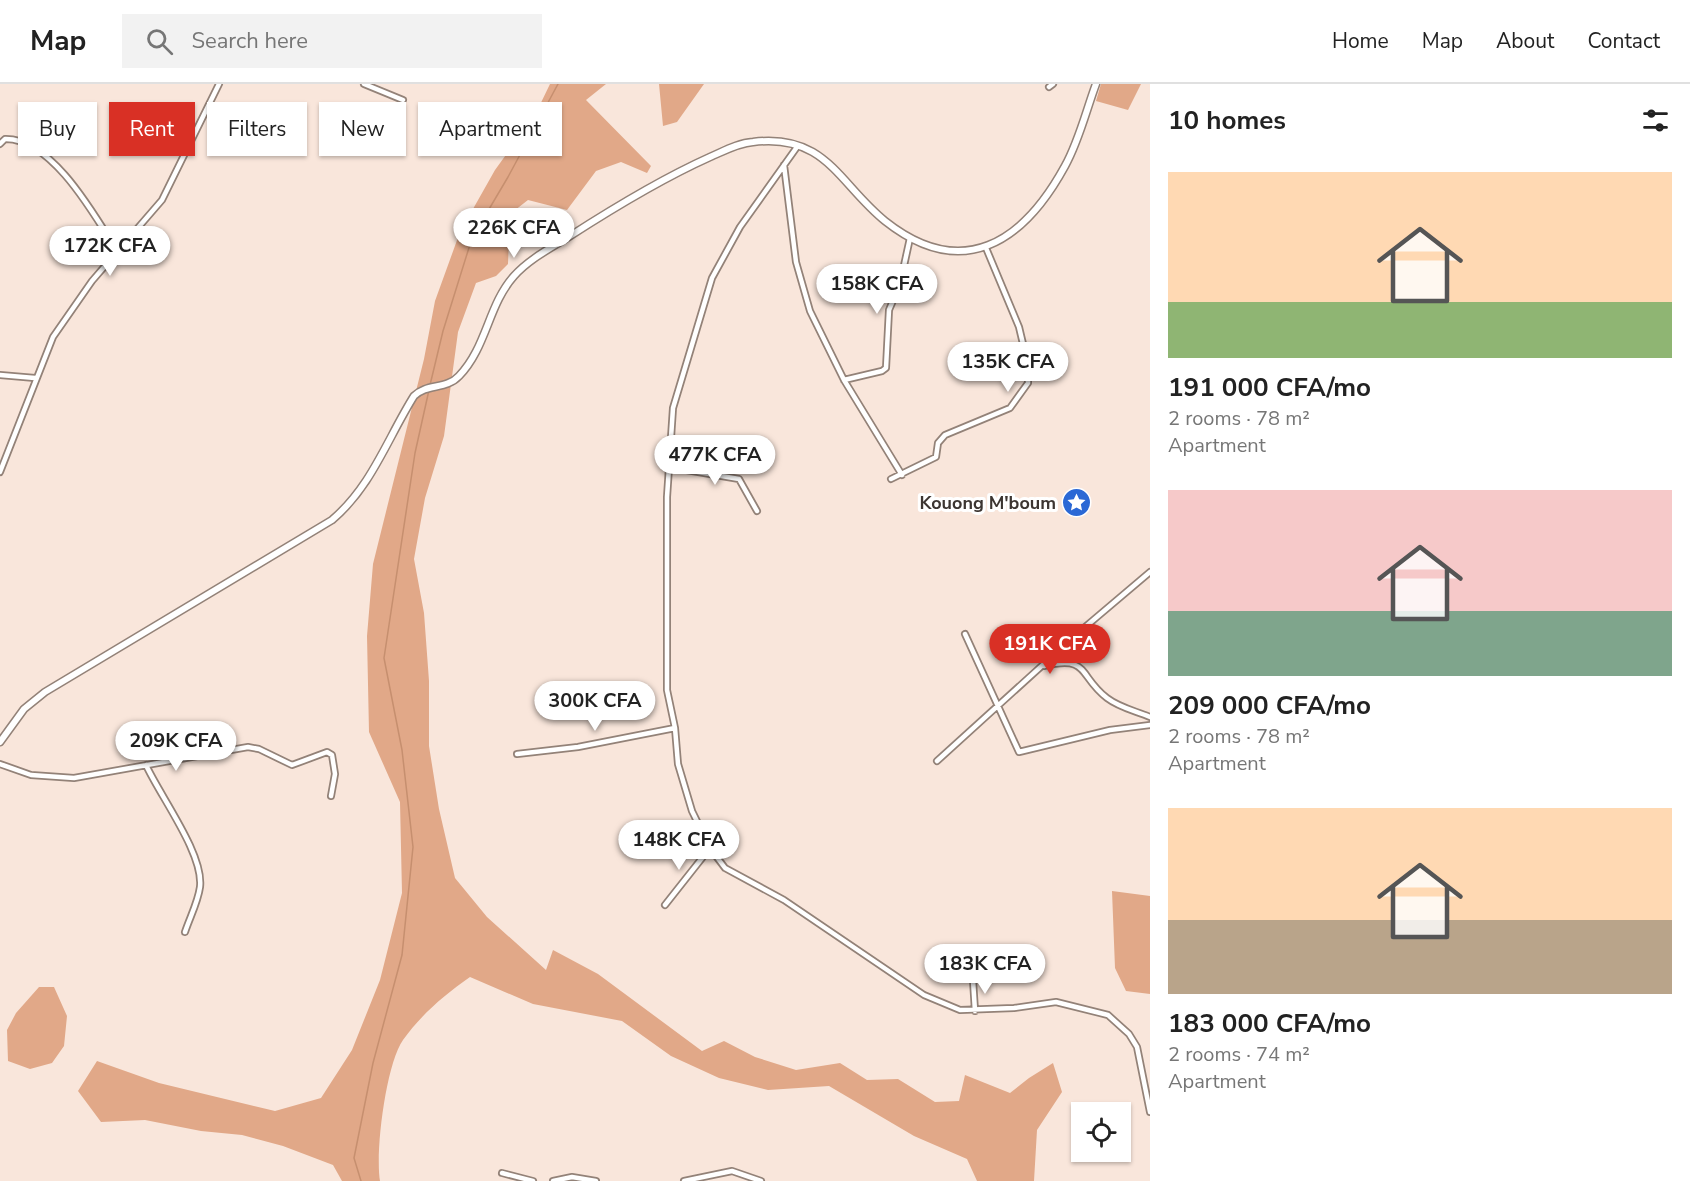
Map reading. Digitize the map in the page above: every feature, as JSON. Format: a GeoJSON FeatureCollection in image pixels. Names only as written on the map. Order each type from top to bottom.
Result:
{"type":"FeatureCollection","features":[{"type":"Feature","properties":{"kind":"street"},"geometry":{"type":"LineString","coordinates":[[0,472],[35,378],[66,316],[117,251],[162,200],[219,84]]}},
{"type":"Feature","properties":{"kind":"street"},"geometry":{"type":"LineString","coordinates":[[364,84],[403,100]]}},
{"type":"Feature","properties":{"kind":"street"},"geometry":{"type":"LineString","coordinates":[[0,742],[24,709],[45,692],[339,515],[377,467],[414,396],[422,390],[450,383],[466,368],[483,341],[501,295],[520,270],[659,182],[704,160],[753,142],[776,142],[797,147],[831,163],[881,217],[910,238],[946,251],[972,252],[986,248],[1010,233],[1049,191],[1069,159],[1095,84]]}},
{"type":"Feature","properties":{"kind":"street"},"geometry":{"type":"LineString","coordinates":[[0,144],[5,139],[19,140],[40,151],[87,200],[117,251]]}},
{"type":"Feature","properties":{"kind":"street"},"geometry":{"type":"LineString","coordinates":[[797,147],[740,227],[712,278],[677,390],[669,467],[667,690],[675,728],[678,764],[684,788],[710,849],[731,872],[759,884],[924,995],[955,1008],[975,1011],[1056,1002],[1108,1015],[1129,1034],[1137,1047],[1150,1112]]}},
{"type":"Feature","properties":{"kind":"street"},"geometry":{"type":"LineString","coordinates":[[784,165],[785,188],[800,278],[810,311],[844,380],[902,475]]}},
{"type":"Feature","properties":{"kind":"street"},"geometry":{"type":"LineString","coordinates":[[844,380],[886,368],[889,310],[904,269],[910,238]]}},
{"type":"Feature","properties":{"kind":"street"},"geometry":{"type":"LineString","coordinates":[[891,480],[936,457],[938,443],[945,435],[1010,408],[1028,383],[1028,365],[1019,327],[986,248]]}},
{"type":"Feature","properties":{"kind":"street"},"geometry":{"type":"LineString","coordinates":[[0,375],[35,378]]}},
{"type":"Feature","properties":{"kind":"street"},"geometry":{"type":"LineString","coordinates":[[669,467],[739,479],[757,511]]}},
{"type":"Feature","properties":{"kind":"street"},"geometry":{"type":"LineString","coordinates":[[937,761],[1044,666],[1064,645],[1150,572]]}},
{"type":"Feature","properties":{"kind":"street"},"geometry":{"type":"LineString","coordinates":[[965,634],[1017,750],[1023,753],[1103,732],[1150,725]]}},
{"type":"Feature","properties":{"kind":"street"},"geometry":{"type":"LineString","coordinates":[[1064,645],[1067,661]]}},
{"type":"Feature","properties":{"kind":"street"},"geometry":{"type":"LineString","coordinates":[[1044,666],[1067,661],[1085,672],[1110,700],[1150,717]]}},
{"type":"Feature","properties":{"kind":"street"},"geometry":{"type":"LineString","coordinates":[[517,754],[578,747],[675,728]]}},
{"type":"Feature","properties":{"kind":"street"},"geometry":{"type":"LineString","coordinates":[[0,764],[31,775],[74,778],[248,747],[260,749],[292,765],[327,752],[332,755],[335,764],[331,796]]}},
{"type":"Feature","properties":{"kind":"street"},"geometry":{"type":"LineString","coordinates":[[146,765],[183,831],[200,877],[198,897],[185,932]]}},
{"type":"Feature","properties":{"kind":"street"},"geometry":{"type":"LineString","coordinates":[[664,905],[710,849]]}},
{"type":"Feature","properties":{"kind":"street"},"geometry":{"type":"LineString","coordinates":[[973,980],[975,1011]]}},
{"type":"Feature","properties":{"kind":"street"},"geometry":{"type":"LineString","coordinates":[[684,1181],[732,1172],[761,1181]]}},
{"type":"Feature","properties":{"kind":"street"},"geometry":{"type":"LineString","coordinates":[[502,1173],[533,1181]]}},
{"type":"Feature","properties":{"kind":"street"},"geometry":{"type":"LineString","coordinates":[[553,1181],[573,1177],[596,1181]]}},
{"type":"Feature","properties":{"kind":"shaded area"},"geometry":{"type":"Polygon","coordinates":[[[550,84],[606,84],[586,100],[651,166],[647,173],[621,162],[596,171],[567,210],[528,200],[510,214],[508,264],[496,276],[476,283],[458,332],[444,436],[425,498],[414,559],[424,613],[429,681],[429,746],[439,809],[455,878],[487,917],[546,970],[553,950],[598,974],[702,1051],[724,1041],[755,1057],[796,1070],[840,1063],[867,1080],[898,1079],[935,1102],[959,1101],[965,1075],[1010,1093],[1053,1063],[1062,1092],[1037,1130],[1034,1181],[977,1181],[967,1159],[914,1136],[829,1086],[768,1090],[719,1078],[671,1056],[622,1021],[533,1004],[470,977],[425,1014],[403,1040],[397,1052],[383,1109],[379,1150],[380,1181],[342,1181],[333,1165],[283,1146],[242,1135],[201,1131],[145,1120],[101,1122],[78,1091],[97,1061],[159,1083],[275,1111],[321,1098],[352,1050],[380,980],[402,893],[400,802],[369,732],[367,636],[373,564],[424,359],[435,301],[460,232],[505,156],[562,156],[562,102],[541,102],[550,84]]]}},
{"type":"Feature","properties":{"kind":"shaded area"},"geometry":{"type":"Polygon","coordinates":[[[659,84],[704,84],[677,122],[663,126],[659,84]]]}},
{"type":"Feature","properties":{"kind":"shaded area"},"geometry":{"type":"Polygon","coordinates":[[[1101,84],[1141,84],[1128,110],[1096,101],[1101,84]]]}},
{"type":"Feature","properties":{"kind":"shaded area"},"geometry":{"type":"Polygon","coordinates":[[[1112,891],[1150,896],[1150,994],[1126,991],[1115,968],[1112,891]]]}},
{"type":"Feature","properties":{"kind":"shaded area"},"geometry":{"type":"Polygon","coordinates":[[[39,987],[54,987],[67,1016],[64,1046],[52,1063],[30,1069],[8,1061],[7,1030],[16,1013],[39,987]]]}},
{"type":"Feature","properties":{"kind":"waterway"},"geometry":{"type":"LineString","coordinates":[[430,385],[443,331],[472,238],[558,84]]}},
{"type":"Feature","properties":{"kind":"waterway"},"geometry":{"type":"LineString","coordinates":[[361,1181],[354,1158],[373,1063],[402,955],[413,847],[402,750],[384,658],[415,453],[429,390]]}},
{"type":"Feature","properties":{"kind":"place","name":"Kouong M'boum"},"geometry":{"type":"Point","coordinates":[1077,503]}}]}
